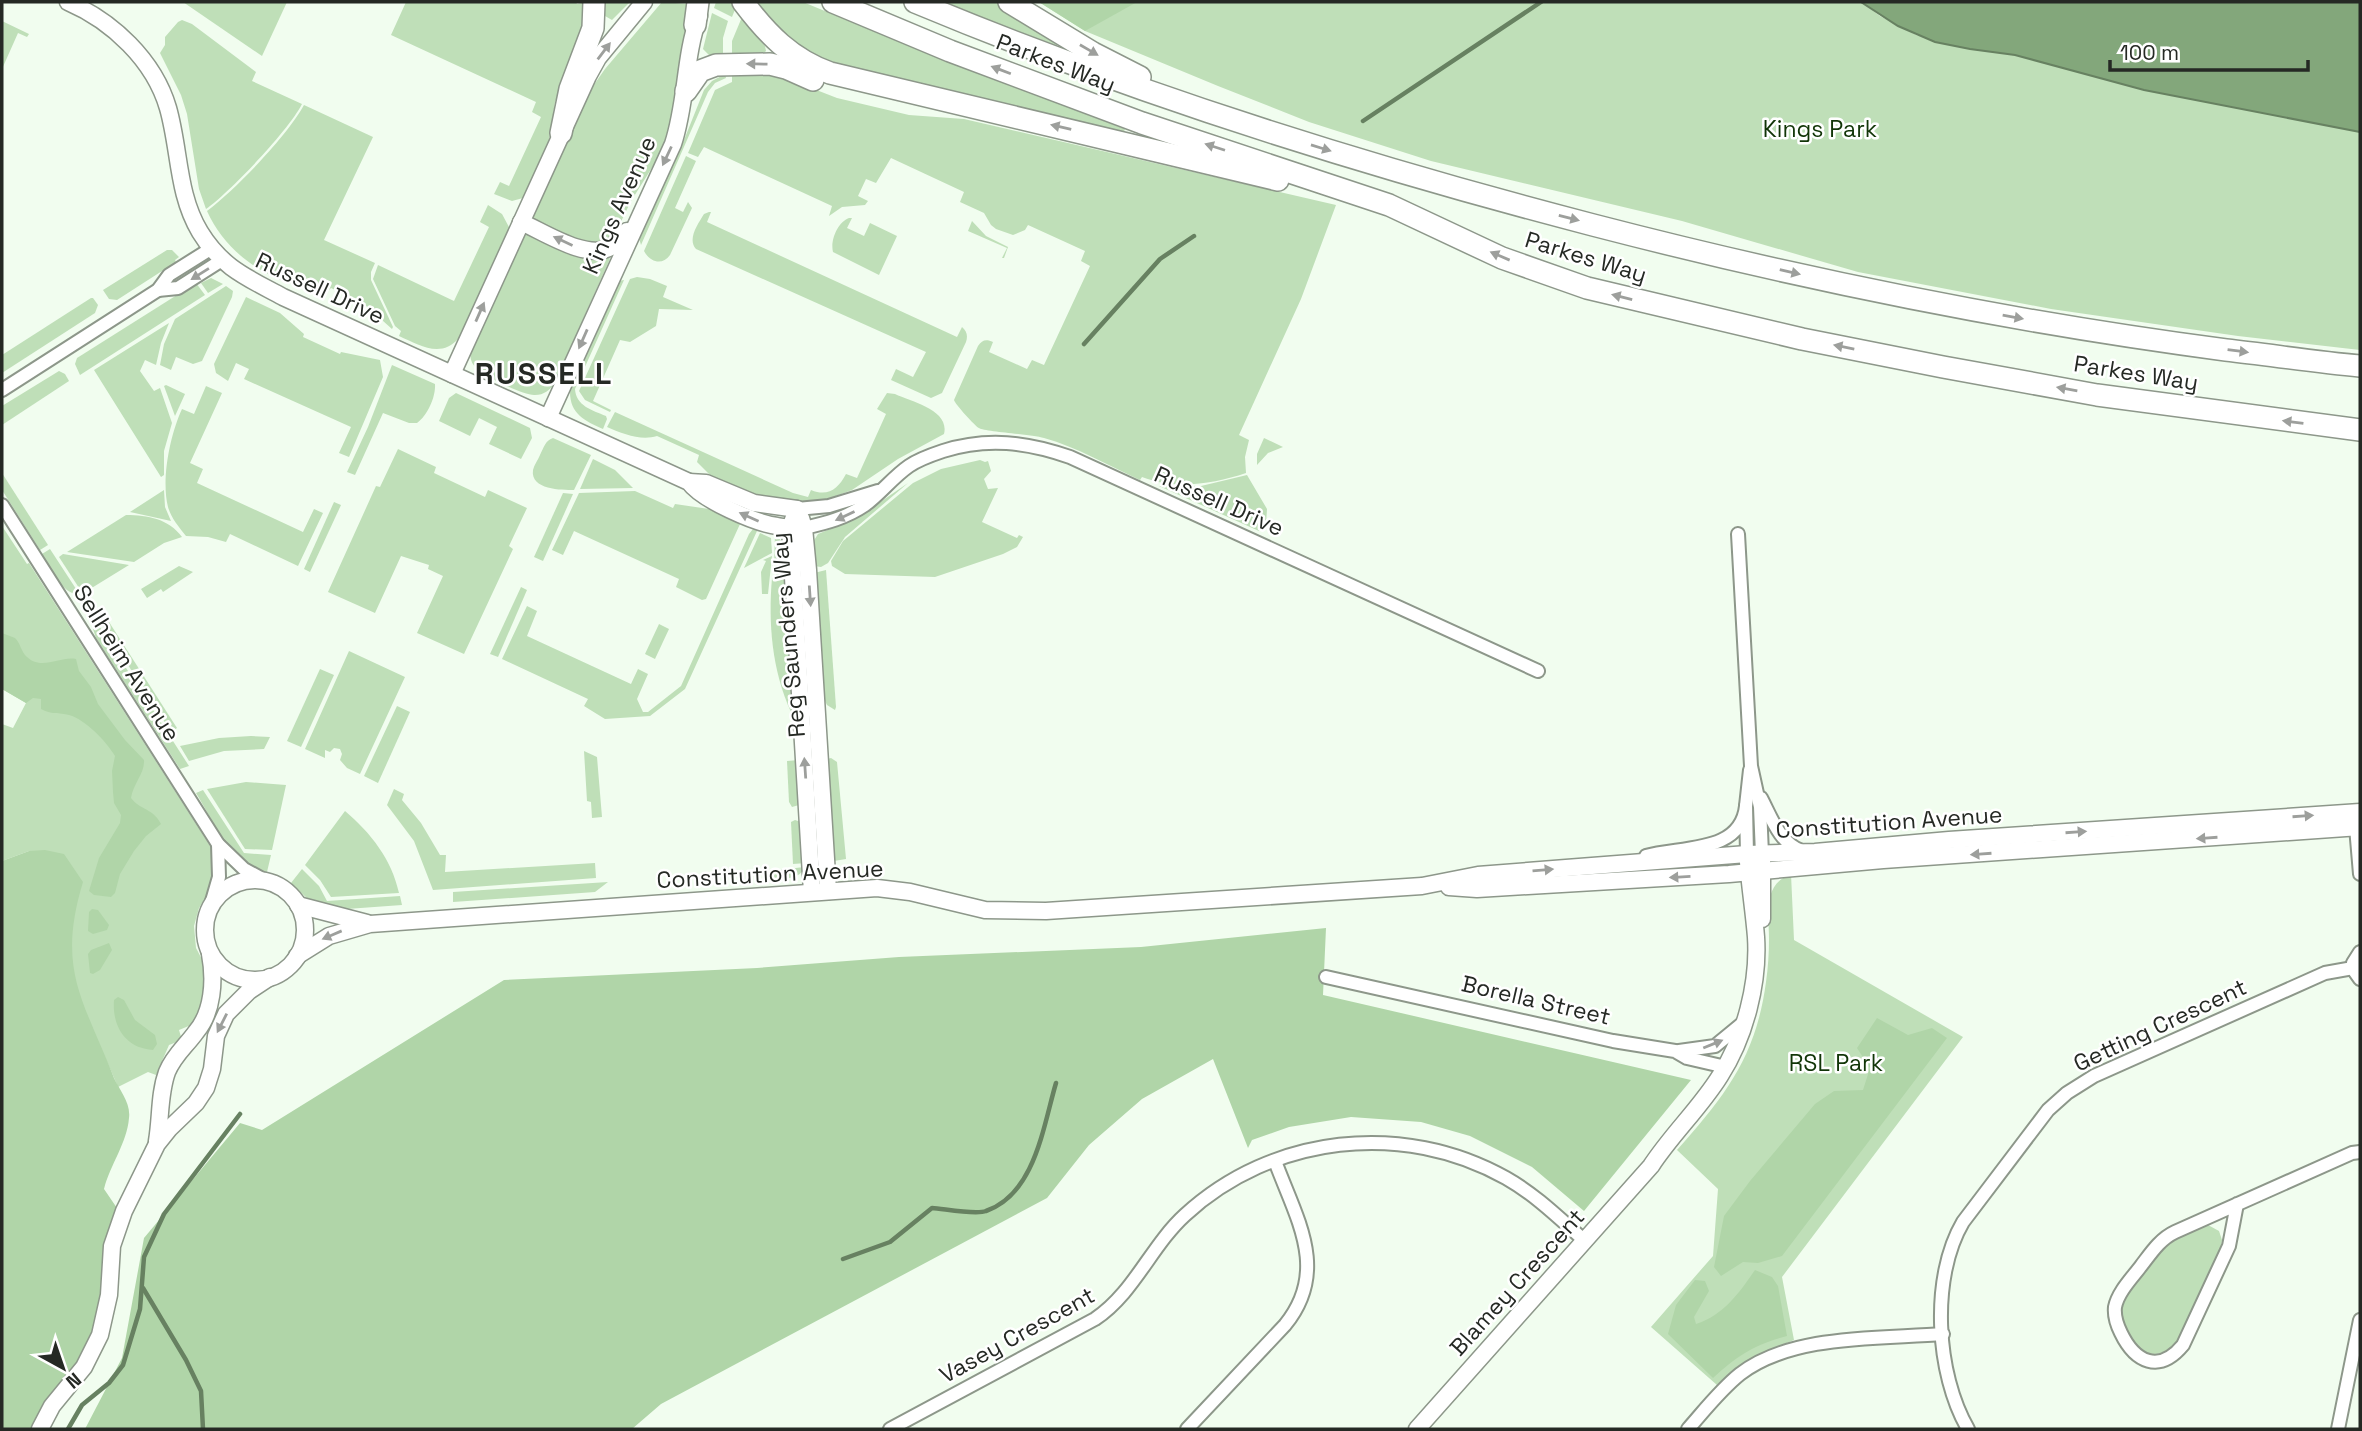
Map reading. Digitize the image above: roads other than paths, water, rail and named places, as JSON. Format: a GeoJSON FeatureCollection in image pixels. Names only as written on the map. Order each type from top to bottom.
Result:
{"type":"FeatureCollection","features":[{"type":"Feature","properties":{"kind":"main road"},"geometry":{"type":"LineString","coordinates":[[562,134],[570,89],[593,28],[594,2]]}},
{"type":"Feature","properties":{"kind":"main road"},"geometry":{"type":"LineString","coordinates":[[695,25],[698,2]]}},
{"type":"Feature","properties":{"kind":"main road"},"geometry":{"type":"LineString","coordinates":[[743,2],[770,36],[796,57],[830,73],[1104,137],[1239,172],[1349,192]]}},
{"type":"Feature","properties":{"kind":"main road","name":"Parkes Way"},"geometry":{"type":"LineString","coordinates":[[833,2],[950,51],[1142,123],[1389,205],[1476,246],[1543,274],[1587,288],[1692,314],[1930,365],[2098,395],[2360,430]]}},
{"type":"Feature","properties":{"kind":"main road","name":"Parkes Way"},"geometry":{"type":"LineString","coordinates":[[915,2],[1080,67],[1231,120],[1373,164],[1669,245],[1840,284],[2095,331],[2360,366]]}},
{"type":"Feature","properties":{"kind":"main road"},"geometry":{"type":"LineString","coordinates":[[1009,2],[1115,65],[1231,120]]}},
{"type":"Feature","properties":{"kind":"main road"},"geometry":{"type":"LineString","coordinates":[[686,91],[700,71],[716,65],[770,64],[827,85],[870,83]]}},
{"type":"Feature","properties":{"kind":"street","name":"Russell Drive"},"geometry":{"type":"LineString","coordinates":[[68,2],[99,18],[135,51],[150,71],[168,108],[184,196],[200,232],[237,274],[689,482],[706,483],[754,503],[797,509],[829,506],[878,491]]}},
{"type":"Feature","properties":{"kind":"street"},"geometry":{"type":"LineString","coordinates":[[452,374],[598,58],[644,2]]}},
{"type":"Feature","properties":{"kind":"street","name":"Kings Avenue"},"geometry":{"type":"LineString","coordinates":[[548,418],[673,144],[686,91],[695,25],[704,2]]}},
{"type":"Feature","properties":{"kind":"street"},"geometry":{"type":"LineString","coordinates":[[521,222],[593,252],[603,251],[616,243],[639,216]]}},
{"type":"Feature","properties":{"kind":"street"},"geometry":{"type":"LineString","coordinates":[[2,390],[158,290],[178,288],[217,254]]}},
{"type":"Feature","properties":{"kind":"street","name":"Russell Drive"},"geometry":{"type":"LineString","coordinates":[[689,482],[693,488],[710,499],[751,518],[775,526],[797,528],[827,523],[849,515],[866,505],[878,491],[917,461],[955,447],[995,442],[1038,447],[1069,457],[1538,671]]}},
{"type":"Feature","properties":{"kind":"street","name":"Sellheim Avenue"},"geometry":{"type":"LineString","coordinates":[[2,505],[218,844],[244,869],[268,882]]}},
{"type":"Feature","properties":{"kind":"street","name":"Reg Saunders Way"},"geometry":{"type":"LineString","coordinates":[[797,509],[820,891]]}},
{"type":"Feature","properties":{"kind":"street"},"geometry":{"type":"LineString","coordinates":[[1633,863],[1653,854],[1698,847],[1726,837],[1738,828],[1745,815],[1751,766],[1738,534]]}},
{"type":"Feature","properties":{"kind":"street"},"geometry":{"type":"LineString","coordinates":[[1751,766],[1757,788],[1787,843],[1798,850],[1815,852]]}},
{"type":"Feature","properties":{"kind":"street"},"geometry":{"type":"LineString","coordinates":[[1755,863],[1757,788]]}},
{"type":"Feature","properties":{"kind":"street"},"geometry":{"type":"LineString","coordinates":[[1746,806],[1755,863]]}},
{"type":"Feature","properties":{"kind":"street"},"geometry":{"type":"LineString","coordinates":[[2359,822],[2360,874]]}},
{"type":"Feature","properties":{"kind":"street","name":"Constitution Avenue"},"geometry":{"type":"LineString","coordinates":[[297,956],[329,936],[370,924],[820,891],[893,889],[985,910],[1031,912],[1422,886],[1477,889],[1755,863],[2359,822]]}},
{"type":"Feature","properties":{"kind":"street"},"geometry":{"type":"LineString","coordinates":[[157,1144],[166,1074],[177,1055],[200,1027],[208,1011],[212,979],[205,930],[219,877],[218,844]]}},
{"type":"Feature","properties":{"kind":"street","name":"Constitution Avenue"},"geometry":{"type":"LineString","coordinates":[[1422,886],[1478,875],[1633,863],[1755,863],[1815,852],[2009,844]]}},
{"type":"Feature","properties":{"kind":"street","name":"Blamey Crescent"},"geometry":{"type":"LineString","coordinates":[[1730,1068],[1752,986],[1756,952],[1755,863]]}},
{"type":"Feature","properties":{"kind":"street","name":"Blamey Crescent"},"geometry":{"type":"LineString","coordinates":[[1417,1429],[1651,1166],[1668,1141],[1730,1068],[1751,1028],[1761,978],[1763,945],[1755,863]]}},
{"type":"Feature","properties":{"kind":"street"},"geometry":{"type":"LineString","coordinates":[[40,1429],[52,1406],[84,1367],[100,1335],[109,1295],[111,1246],[124,1211],[157,1144],[206,1088],[212,1069],[216,1037],[226,1014],[252,988],[287,968],[297,956],[304,934],[303,919],[298,905],[282,889],[268,882],[246,881],[232,886],[219,896],[210,908]]}},
{"type":"Feature","properties":{"kind":"street","name":"Constitution Avenue"},"geometry":{"type":"LineString","coordinates":[[298,905],[370,924]]}},
{"type":"Feature","properties":{"kind":"street"},"geometry":{"type":"LineString","coordinates":[[209,950],[218,964],[237,977],[252,980],[270,977]]}},
{"type":"Feature","properties":{"kind":"street"},"geometry":{"type":"LineString","coordinates":[[2357,973],[2355,958],[2360,952]]}},
{"type":"Feature","properties":{"kind":"street","name":"Getting Crescent"},"geometry":{"type":"LineString","coordinates":[[1968,1429],[1957,1409],[1949,1383],[1943,1334],[1942,1299],[1949,1252],[1958,1232],[2037,1123],[2062,1097],[2094,1076],[2328,972],[2357,973]]}},
{"type":"Feature","properties":{"kind":"street","name":"Borella Street"},"geometry":{"type":"LineString","coordinates":[[1326,977],[1613,1041],[1675,1051],[1687,1058],[1730,1068]]}},
{"type":"Feature","properties":{"kind":"street"},"geometry":{"type":"LineString","coordinates":[[1675,1051],[1715,1046],[1744,1023]]}},
{"type":"Feature","properties":{"kind":"street","name":"Vasey Crescent"},"geometry":{"type":"LineString","coordinates":[[890,1429],[1100,1315],[1123,1294],[1160,1242],[1195,1207],[1234,1178],[1306,1150],[1352,1143],[1398,1144],[1468,1160],[1515,1183],[1585,1241]]}},
{"type":"Feature","properties":{"kind":"street"},"geometry":{"type":"LineString","coordinates":[[2237,1204],[2229,1246],[2183,1345],[2170,1357],[2159,1361],[2147,1361],[2137,1357],[2128,1347],[2115,1317],[2116,1305],[2121,1294],[2165,1237],[2237,1204],[2352,1153],[2360,1152]]}},
{"type":"Feature","properties":{"kind":"street"},"geometry":{"type":"LineString","coordinates":[[1187,1429],[1285,1325],[1304,1292],[1309,1269],[1307,1251],[1275,1161]]}},
{"type":"Feature","properties":{"kind":"street"},"geometry":{"type":"LineString","coordinates":[[2338,1429],[2360,1320]]}},
{"type":"Feature","properties":{"kind":"street"},"geometry":{"type":"LineString","coordinates":[[1695,1427],[1738,1376],[1761,1360],[1786,1350],[1813,1344],[1943,1334]]}},
{"type":"Feature","properties":{"kind":"waterway"},"geometry":{"type":"LineString","coordinates":[[1363,121],[1541,2]]}},
{"type":"Feature","properties":{"kind":"waterway"},"geometry":{"type":"LineString","coordinates":[[1084,344],[1160,259],[1194,236]]}},
{"type":"Feature","properties":{"kind":"waterway"},"geometry":{"type":"LineString","coordinates":[[843,1259],[890,1242],[932,1208],[981,1212],[1003,1202],[1016,1190],[1035,1157],[1056,1083]]}},
{"type":"Feature","properties":{"kind":"waterway"},"geometry":{"type":"LineString","coordinates":[[68,1429],[82,1405],[109,1383],[123,1365],[140,1309],[144,1257],[164,1214],[240,1114]]}},
{"type":"Feature","properties":{"kind":"waterway"},"geometry":{"type":"LineString","coordinates":[[143,1288],[186,1360],[201,1391],[203,1429]]}},
{"type":"Feature","properties":{"kind":"district","name":"RUSSELL"},"geometry":{"type":"Point","coordinates":[544,373]}},
{"type":"Feature","properties":{"kind":"park label","name":"Kings Park"},"geometry":{"type":"Point","coordinates":[1820,129]}},
{"type":"Feature","properties":{"kind":"park label","name":"RSL Park"},"geometry":{"type":"Point","coordinates":[1836,1063]}}]}
